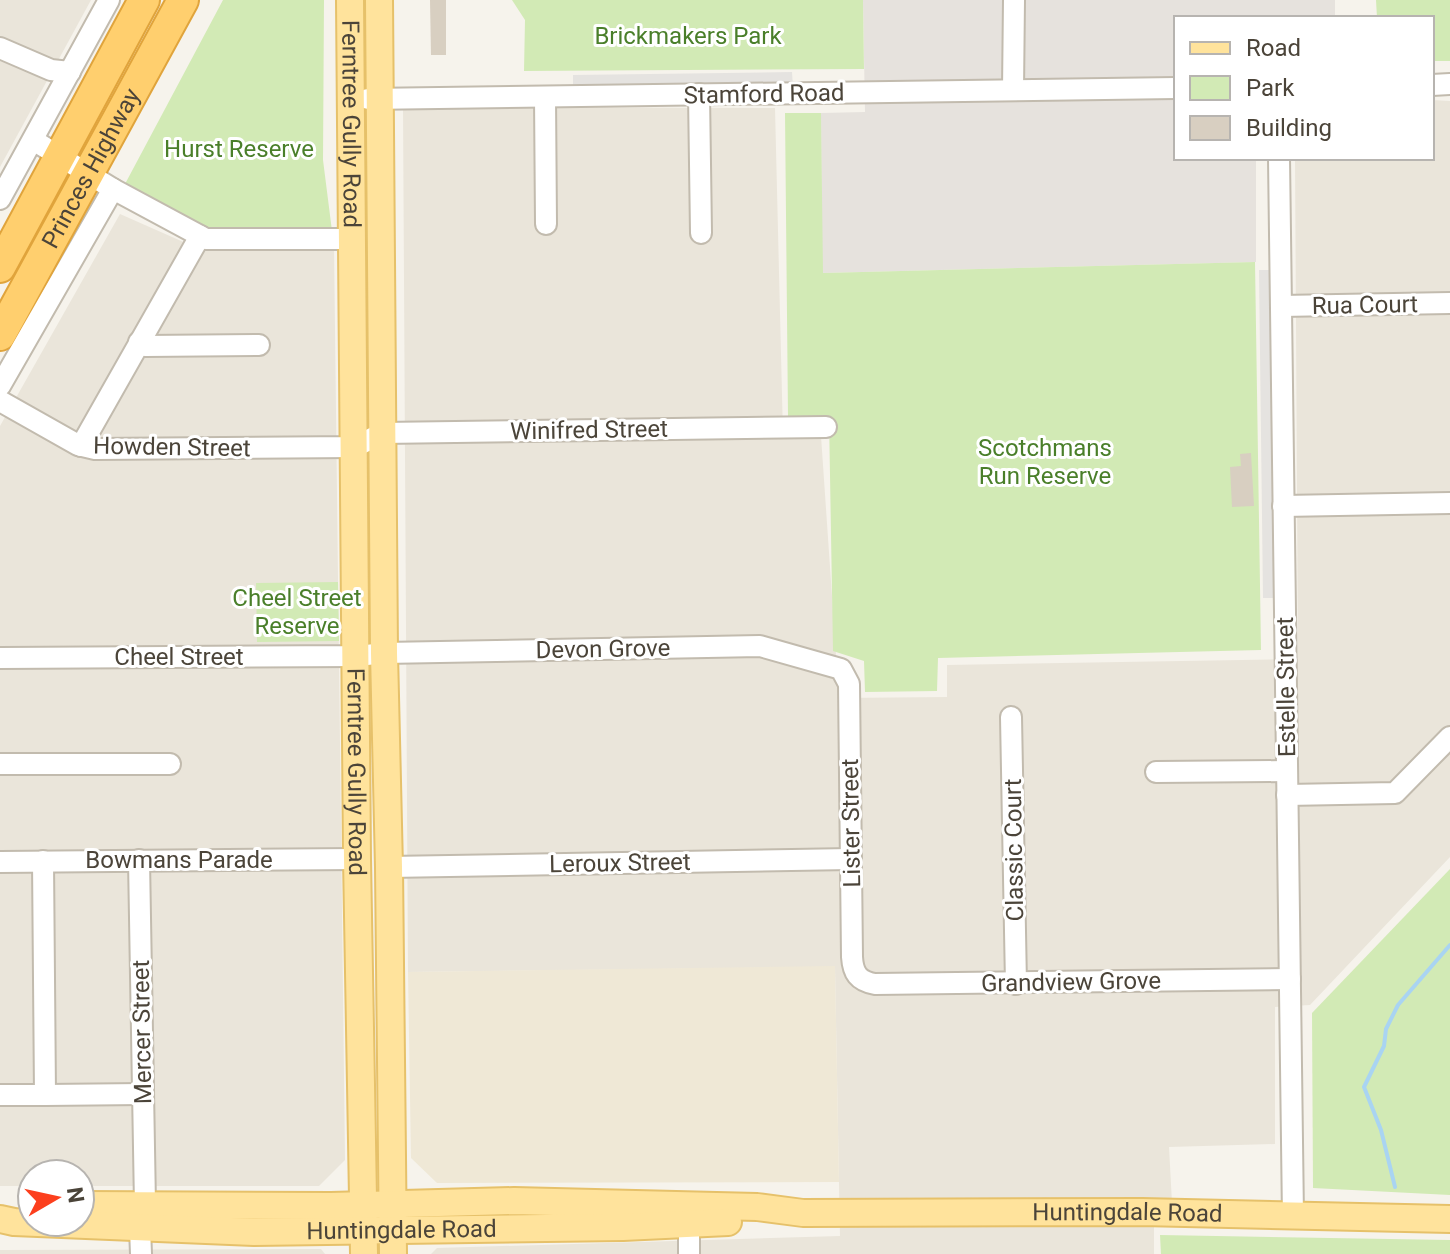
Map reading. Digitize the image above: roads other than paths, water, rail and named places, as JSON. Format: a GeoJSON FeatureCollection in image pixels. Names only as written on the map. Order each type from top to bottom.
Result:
{"type":"FeatureCollection","features":[{"type":"Feature","properties":{"kind":"highway","name":"Princes Highway"},"geometry":{"type":"LineString","coordinates":[[0,267],[144,0]]}},
{"type":"Feature","properties":{"kind":"highway","name":"Princes Highway"},"geometry":{"type":"LineString","coordinates":[[0,335],[101,182],[183,0]]}},
{"type":"Feature","properties":{"kind":"main road","name":"Ferntree Gully Road"},"geometry":{"type":"LineString","coordinates":[[350,0],[363,1229]]}},
{"type":"Feature","properties":{"kind":"main road","name":"Ferntree Gully Road"},"geometry":{"type":"LineString","coordinates":[[379,0],[384,653],[393,1228]]}},
{"type":"Feature","properties":{"kind":"main road","name":"Huntingdale Road"},"geometry":{"type":"LineString","coordinates":[[96,1211],[142,1229]]}},
{"type":"Feature","properties":{"kind":"main road","name":"Huntingdale Road"},"geometry":{"type":"LineString","coordinates":[[0,1219],[142,1229],[363,1229],[689,1214],[771,1220],[803,1213],[1142,1212],[1450,1219]]}},
{"type":"Feature","properties":{"kind":"street"},"geometry":{"type":"LineString","coordinates":[[0,199],[109,0]]}},
{"type":"Feature","properties":{"kind":"street"},"geometry":{"type":"LineString","coordinates":[[1013,90],[1014,0]]}},
{"type":"Feature","properties":{"kind":"street"},"geometry":{"type":"LineString","coordinates":[[0,48],[51,70],[70,72]]}},
{"type":"Feature","properties":{"kind":"street"},"geometry":{"type":"LineString","coordinates":[[21,58],[47,77],[60,92]]}},
{"type":"Feature","properties":{"kind":"street","name":"Stamford Road"},"geometry":{"type":"LineString","coordinates":[[352,99],[1174,88]]}},
{"type":"Feature","properties":{"kind":"street"},"geometry":{"type":"LineString","coordinates":[[699,94],[701,233]]}},
{"type":"Feature","properties":{"kind":"street"},"geometry":{"type":"LineString","coordinates":[[545,97],[546,224]]}},
{"type":"Feature","properties":{"kind":"street"},"geometry":{"type":"LineString","coordinates":[[33,140],[101,182],[200,236],[218,241],[353,239]]}},
{"type":"Feature","properties":{"kind":"street","name":"Estelle Street"},"geometry":{"type":"LineString","coordinates":[[1279,160],[1293,1217]]}},
{"type":"Feature","properties":{"kind":"street"},"geometry":{"type":"LineString","coordinates":[[0,386],[101,182]]}},
{"type":"Feature","properties":{"kind":"street"},"geometry":{"type":"LineString","coordinates":[[81,446],[200,236]]}},
{"type":"Feature","properties":{"kind":"street","name":"Rua Court"},"geometry":{"type":"LineString","coordinates":[[1281,306],[1450,303]]}},
{"type":"Feature","properties":{"kind":"street"},"geometry":{"type":"LineString","coordinates":[[139,342],[145,346],[259,345]]}},
{"type":"Feature","properties":{"kind":"street","name":"Howden Street"},"geometry":{"type":"LineString","coordinates":[[0,401],[81,446],[95,449],[355,447]]}},
{"type":"Feature","properties":{"kind":"street","name":"Winifred Street"},"geometry":{"type":"LineString","coordinates":[[355,447],[382,433],[826,427]]}},
{"type":"Feature","properties":{"kind":"street"},"geometry":{"type":"LineString","coordinates":[[1283,506],[1450,503]]}},
{"type":"Feature","properties":{"kind":"street","name":"Devon Grove"},"geometry":{"type":"LineString","coordinates":[[358,656],[760,646],[836,667],[843,672]]}},
{"type":"Feature","properties":{"kind":"street","name":"Cheel Street"},"geometry":{"type":"LineString","coordinates":[[0,658],[358,656]]}},
{"type":"Feature","properties":{"kind":"street","name":"Lister Street"},"geometry":{"type":"LineString","coordinates":[[843,672],[850,694],[852,957],[856,975]]}},
{"type":"Feature","properties":{"kind":"street","name":"Classic Court"},"geometry":{"type":"LineString","coordinates":[[1011,717],[1016,984]]}},
{"type":"Feature","properties":{"kind":"street"},"geometry":{"type":"LineString","coordinates":[[1287,795],[1395,793],[1450,737]]}},
{"type":"Feature","properties":{"kind":"street"},"geometry":{"type":"LineString","coordinates":[[0,764],[170,764]]}},
{"type":"Feature","properties":{"kind":"street"},"geometry":{"type":"LineString","coordinates":[[1156,772],[1287,771]]}},
{"type":"Feature","properties":{"kind":"street","name":"Bowmans Parade"},"geometry":{"type":"LineString","coordinates":[[0,862],[357,859]]}},
{"type":"Feature","properties":{"kind":"street","name":"Leroux Street"},"geometry":{"type":"LineString","coordinates":[[389,867],[851,859]]}},
{"type":"Feature","properties":{"kind":"street","name":"Mercer Street"},"geometry":{"type":"LineString","coordinates":[[139,860],[142,1229]]}},
{"type":"Feature","properties":{"kind":"street"},"geometry":{"type":"LineString","coordinates":[[43,861],[45,1095]]}},
{"type":"Feature","properties":{"kind":"street","name":"Grandview Grove"},"geometry":{"type":"LineString","coordinates":[[856,975],[875,984],[1290,979]]}},
{"type":"Feature","properties":{"kind":"street"},"geometry":{"type":"LineString","coordinates":[[0,1095],[143,1094]]}},
{"type":"Feature","properties":{"kind":"street"},"geometry":{"type":"LineString","coordinates":[[689,1214],[689,1254]]}},
{"type":"Feature","properties":{"kind":"waterway"},"geometry":{"type":"LineString","coordinates":[[1395,1187],[1381,1130],[1364,1087],[1384,1046],[1386,1029],[1398,1005],[1450,945]]}},
{"type":"Feature","properties":{"kind":"park label","name":"Brickmakers Park"},"geometry":{"type":"Point","coordinates":[688,36]}},
{"type":"Feature","properties":{"kind":"park label","name":"Hurst Reserve"},"geometry":{"type":"Point","coordinates":[239,149]}},
{"type":"Feature","properties":{"kind":"park label","name":"Scotchmans Run Reserve"},"geometry":{"type":"Point","coordinates":[1045,462]}},
{"type":"Feature","properties":{"kind":"park label","name":"Cheel Street Reserve"},"geometry":{"type":"Point","coordinates":[297,612]}}]}
